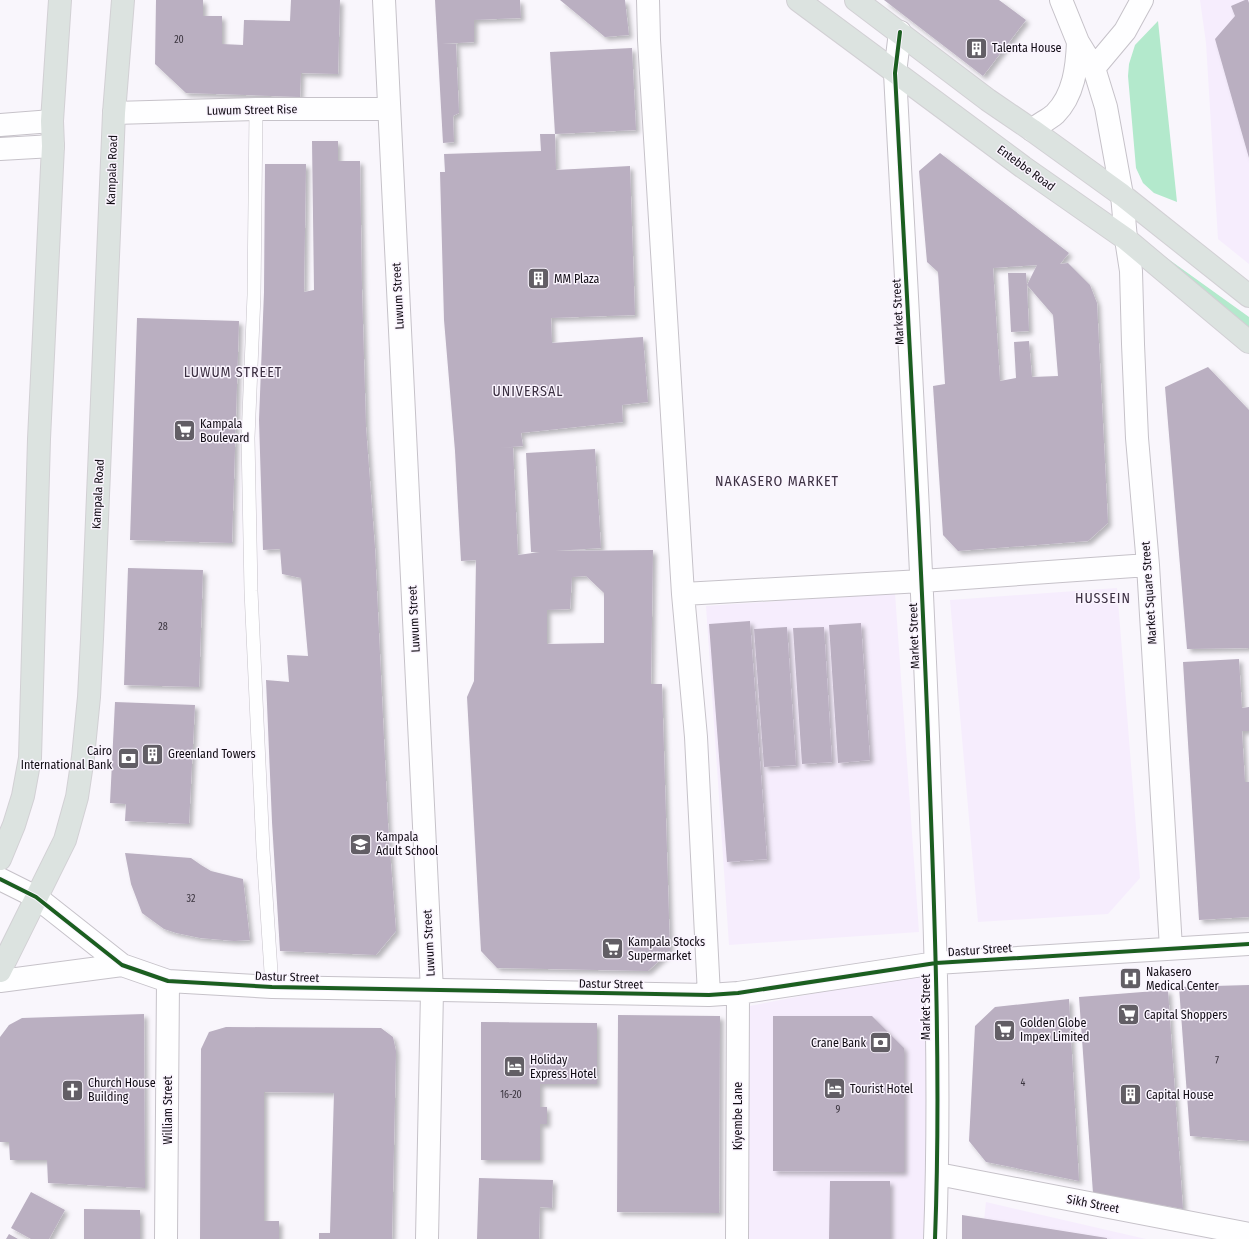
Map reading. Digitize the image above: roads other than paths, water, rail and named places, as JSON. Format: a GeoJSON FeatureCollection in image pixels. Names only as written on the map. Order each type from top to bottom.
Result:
{"type":"FeatureCollection","features":[{"type":"Feature","properties":{"kind":"main road"},"geometry":{"type":"LineString","coordinates":[[0,859],[23,796],[30,758],[39,447],[53,146],[52,121],[60,0]]}},
{"type":"Feature","properties":{"kind":"main road","name":"Kampala Road"},"geometry":{"type":"LineString","coordinates":[[0,971],[65,840],[77,797],[84,757],[92,639],[114,113],[122,0]]}},
{"type":"Feature","properties":{"kind":"main road","name":"Entebbe Road"},"geometry":{"type":"LineString","coordinates":[[798,0],[1023,167],[1126,239],[1249,342]]}},
{"type":"Feature","properties":{"kind":"main road"},"geometry":{"type":"LineString","coordinates":[[856,0],[988,100],[1122,195],[1249,296]]}},
{"type":"Feature","properties":{"kind":"street","name":"Luwum Street"},"geometry":{"type":"LineString","coordinates":[[384,0],[432,991],[426,1239]]}},
{"type":"Feature","properties":{"kind":"street"},"geometry":{"type":"LineString","coordinates":[[648,0],[649,40],[683,594],[696,737],[709,995]]}},
{"type":"Feature","properties":{"kind":"street","name":"Market Square Street"},"geometry":{"type":"LineString","coordinates":[[1061,0],[1075,34],[1094,68],[1110,124],[1117,175],[1122,195],[1126,239],[1131,271],[1137,438],[1148,564],[1171,948]]}},
{"type":"Feature","properties":{"kind":"street"},"geometry":{"type":"LineString","coordinates":[[1094,68],[1125,30],[1142,0]]}},
{"type":"Feature","properties":{"kind":"street","name":"Market Street"},"geometry":{"type":"LineString","coordinates":[[900,32],[895,73],[922,581],[936,963],[938,1174],[935,1239]]}},
{"type":"Feature","properties":{"kind":"street"},"geometry":{"type":"LineString","coordinates":[[1032,130],[1055,114],[1066,99],[1075,73],[1075,34]]}},
{"type":"Feature","properties":{"kind":"street","name":"Luwum Street Rise"},"geometry":{"type":"LineString","coordinates":[[114,113],[256,109],[389,109]]}},
{"type":"Feature","properties":{"kind":"street"},"geometry":{"type":"LineString","coordinates":[[0,125],[52,121]]}},
{"type":"Feature","properties":{"kind":"street"},"geometry":{"type":"LineString","coordinates":[[0,149],[53,146]]}},
{"type":"Feature","properties":{"kind":"street"},"geometry":{"type":"LineString","coordinates":[[683,594],[922,581],[1148,564]]}},
{"type":"Feature","properties":{"kind":"street","name":"Dastur Street"},"geometry":{"type":"LineString","coordinates":[[0,879],[36,898],[122,965],[168,981],[272,987],[709,995],[738,993],[936,963],[1249,944]]}},
{"type":"Feature","properties":{"kind":"street","name":"Dastur Street"},"geometry":{"type":"LineString","coordinates":[[0,980],[122,965]]}},
{"type":"Feature","properties":{"kind":"street","name":"William Street"},"geometry":{"type":"LineString","coordinates":[[166,1239],[168,981]]}},
{"type":"Feature","properties":{"kind":"street","name":"Kiyembe Lane"},"geometry":{"type":"LineString","coordinates":[[737,1239],[738,993]]}},
{"type":"Feature","properties":{"kind":"street","name":"Sikh Street"},"geometry":{"type":"LineString","coordinates":[[938,1174],[1249,1234]]}},
{"type":"Feature","properties":{"kind":"lane"},"geometry":{"type":"LineString","coordinates":[[256,109],[254,295],[248,438],[251,591],[263,850],[272,987]]}},
{"type":"Feature","properties":{"kind":"place","name":"Talenta House"},"geometry":{"type":"Point","coordinates":[976,48]}},
{"type":"Feature","properties":{"kind":"place","name":"MM Plaza"},"geometry":{"type":"Point","coordinates":[538,279]}},
{"type":"Feature","properties":{"kind":"place","name":"Kampala Boulevard"},"geometry":{"type":"Point","coordinates":[185,431]}},
{"type":"Feature","properties":{"kind":"place","name":"Greenland Towers"},"geometry":{"type":"Point","coordinates":[152,754]}},
{"type":"Feature","properties":{"kind":"place","name":"Cairo International Bank"},"geometry":{"type":"Point","coordinates":[128,758]}},
{"type":"Feature","properties":{"kind":"place","name":"Kampala Adult School"},"geometry":{"type":"Point","coordinates":[361,844]}},
{"type":"Feature","properties":{"kind":"place","name":"Kampala Stocks Supermarket"},"geometry":{"type":"Point","coordinates":[613,949]}},
{"type":"Feature","properties":{"kind":"place","name":"Nakasero Medical Center"},"geometry":{"type":"Point","coordinates":[1130,979]}},
{"type":"Feature","properties":{"kind":"place","name":"Capital Shoppers"},"geometry":{"type":"Point","coordinates":[1128,1015]}},
{"type":"Feature","properties":{"kind":"place","name":"Golden Globe Impex Limited"},"geometry":{"type":"Point","coordinates":[1004,1030]}},
{"type":"Feature","properties":{"kind":"place","name":"Crane Bank"},"geometry":{"type":"Point","coordinates":[881,1043]}},
{"type":"Feature","properties":{"kind":"place","name":"Holiday Express Hotel"},"geometry":{"type":"Point","coordinates":[514,1067]}},
{"type":"Feature","properties":{"kind":"place","name":"Tourist Hotel"},"geometry":{"type":"Point","coordinates":[834,1089]}},
{"type":"Feature","properties":{"kind":"place","name":"Church House Building"},"geometry":{"type":"Point","coordinates":[72,1090]}},
{"type":"Feature","properties":{"kind":"place","name":"Capital House"},"geometry":{"type":"Point","coordinates":[1131,1095]}},
{"type":"Feature","properties":{"kind":"district","name":"LUWUM STREET"},"geometry":{"type":"Point","coordinates":[233,372]}},
{"type":"Feature","properties":{"kind":"district","name":"UNIVERSAL"},"geometry":{"type":"Point","coordinates":[528,391]}},
{"type":"Feature","properties":{"kind":"district","name":"NAKASERO MARKET"},"geometry":{"type":"Point","coordinates":[777,481]}},
{"type":"Feature","properties":{"kind":"district","name":"HUSSEIN"},"geometry":{"type":"Point","coordinates":[1103,598]}}]}
